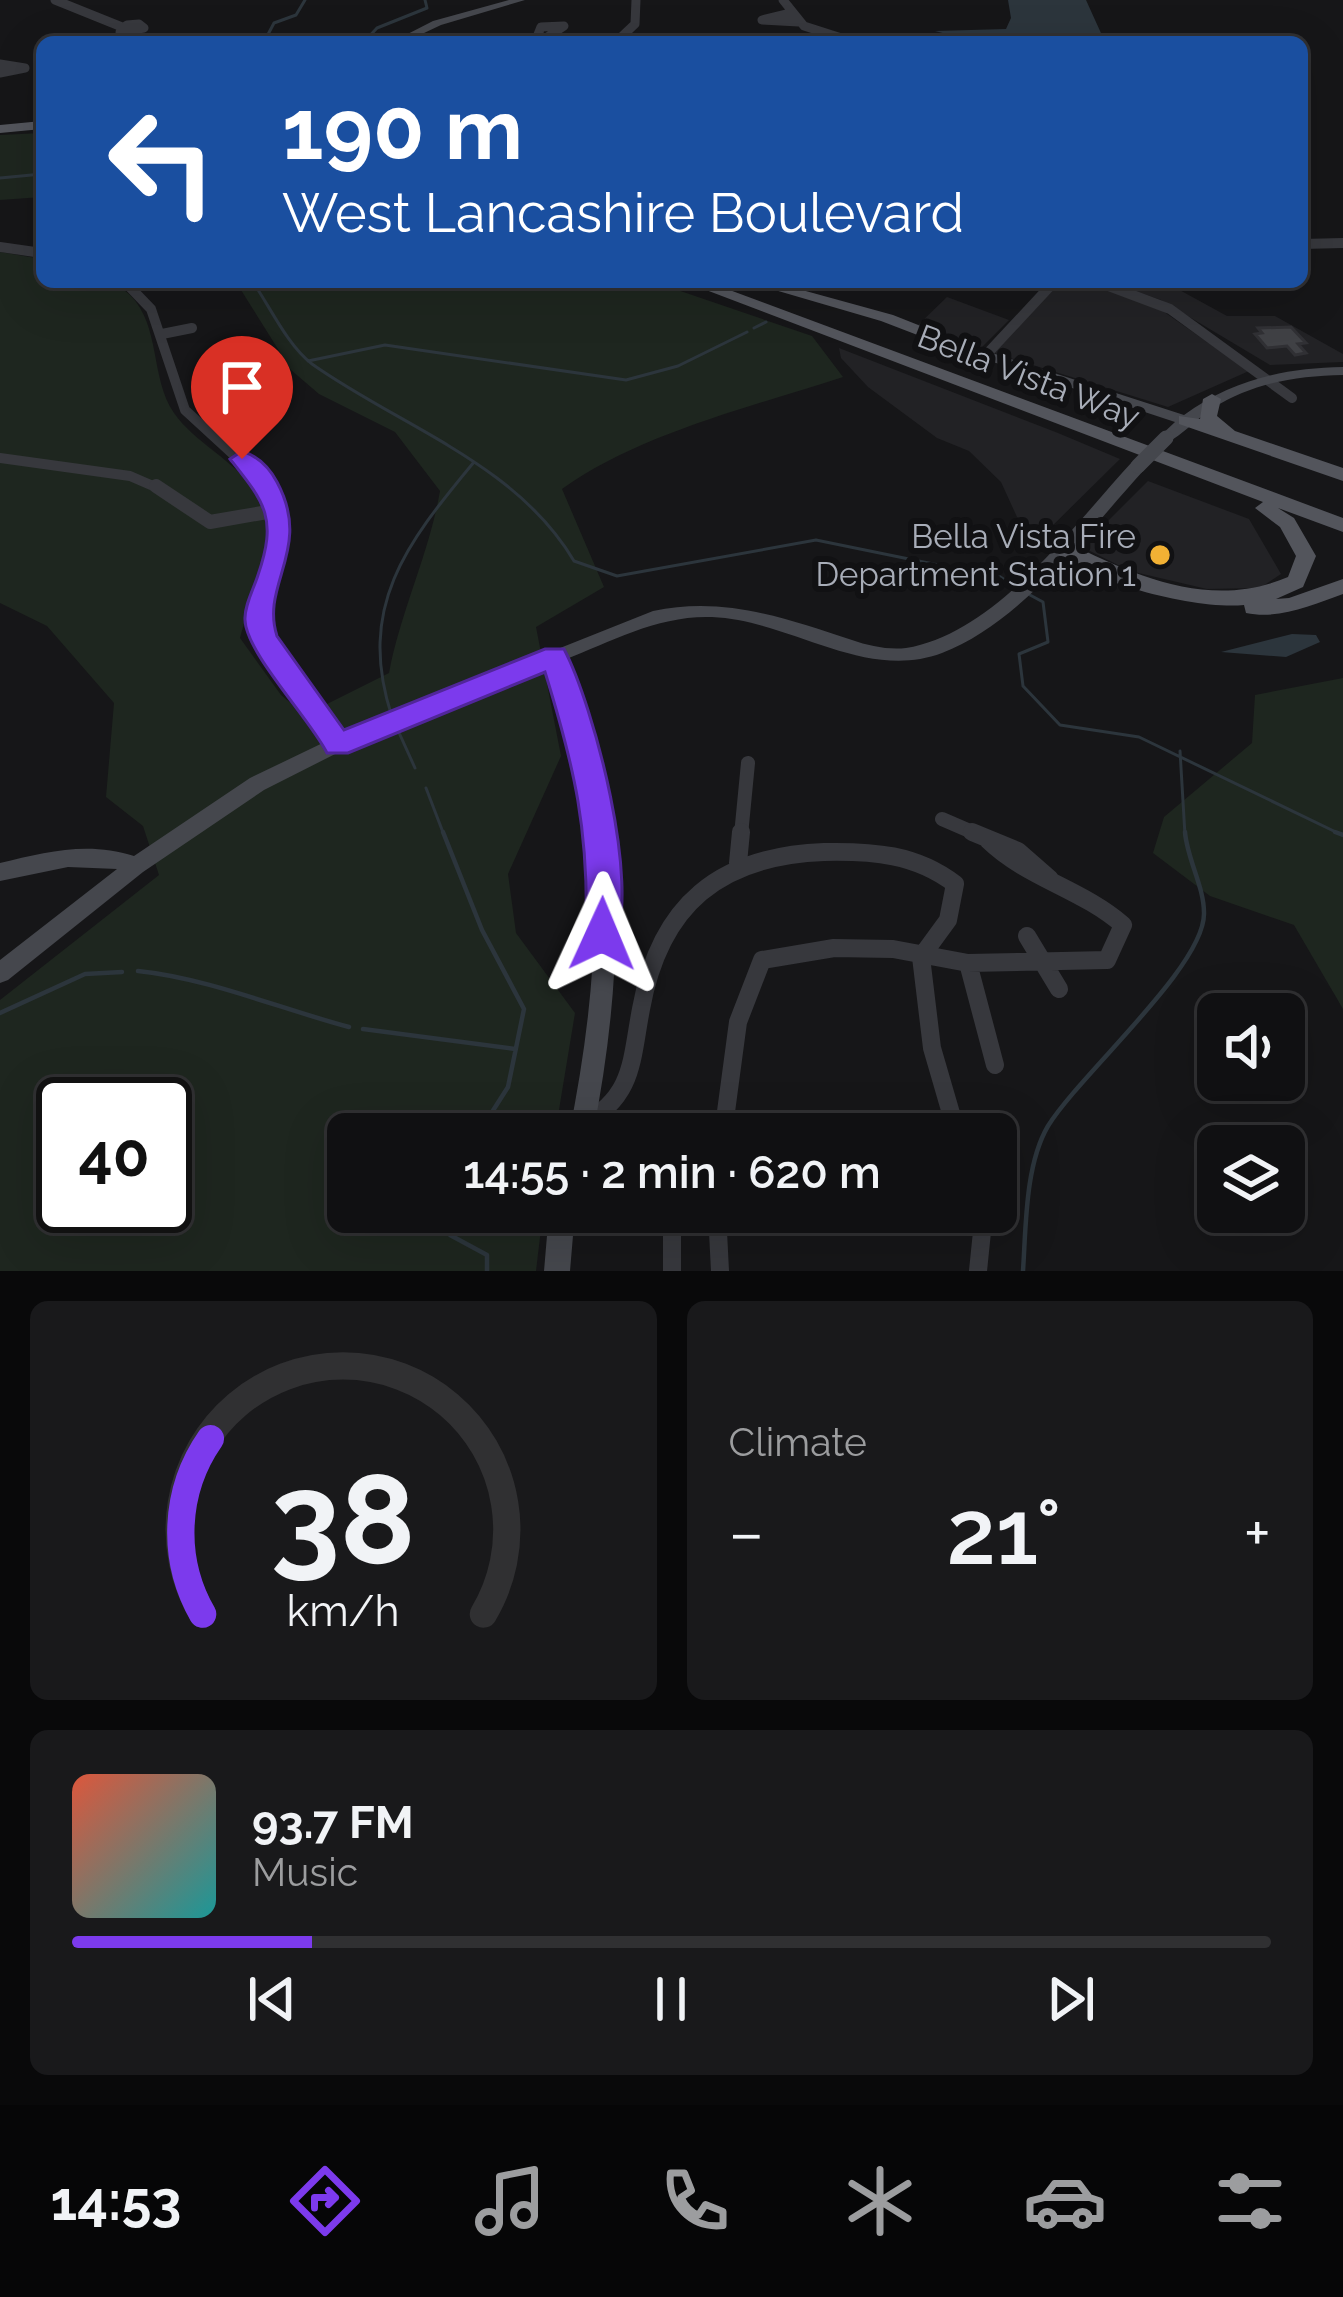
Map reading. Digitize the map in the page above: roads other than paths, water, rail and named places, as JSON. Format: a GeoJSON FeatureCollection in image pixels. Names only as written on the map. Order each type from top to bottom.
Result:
{"type":"FeatureCollection","features":[{"type":"Feature","properties":{"kind":"main road"},"geometry":{"type":"LineString","coordinates":[[409,36],[436,22],[520,0]]}},
{"type":"Feature","properties":{"kind":"main road"},"geometry":{"type":"LineString","coordinates":[[0,126],[36,123]]}},
{"type":"Feature","properties":{"kind":"main road","name":"Bella Vista Way"},"geometry":{"type":"LineString","coordinates":[[709,288],[1343,525]]}},
{"type":"Feature","properties":{"kind":"main road","name":"Bella Vista Way"},"geometry":{"type":"LineString","coordinates":[[739,288],[1343,511]]}},
{"type":"Feature","properties":{"kind":"main road"},"geometry":{"type":"LineString","coordinates":[[777,288],[887,318],[1343,476]]}},
{"type":"Feature","properties":{"kind":"main road"},"geometry":{"type":"LineString","coordinates":[[0,973],[136,866],[257,784],[346,742],[554,657],[688,608],[730,608],[901,656],[941,647],[992,614],[1166,438],[1212,399],[1265,377],[1343,371]]}},
{"type":"Feature","properties":{"kind":"main road"},"geometry":{"type":"LineString","coordinates":[[1212,399],[1208,418],[1242,440]]}},
{"type":"Feature","properties":{"kind":"main road"},"geometry":{"type":"LineString","coordinates":[[1050,557],[1181,594],[1248,598],[1282,590],[1303,570],[1300,539],[1272,512],[1094,434]]}},
{"type":"Feature","properties":{"kind":"main road"},"geometry":{"type":"LineString","coordinates":[[1050,557],[1141,593],[1197,605],[1291,605],[1343,586]]}},
{"type":"Feature","properties":{"kind":"main road"},"geometry":{"type":"LineString","coordinates":[[554,657],[593,779],[604,854],[601,974],[584,1113]]}},
{"type":"Feature","properties":{"kind":"main road"},"geometry":{"type":"LineString","coordinates":[[0,872],[72,856],[110,855],[136,866]]}},
{"type":"Feature","properties":{"kind":"main road"},"geometry":{"type":"LineString","coordinates":[[557,1271],[560,1233]]}},
{"type":"Feature","properties":{"kind":"street"},"geometry":{"type":"LineString","coordinates":[[55,0],[122,27]]}},
{"type":"Feature","properties":{"kind":"street"},"geometry":{"type":"LineString","coordinates":[[622,36],[635,24],[636,0]]}},
{"type":"Feature","properties":{"kind":"street"},"geometry":{"type":"LineString","coordinates":[[783,0],[799,22]]}},
{"type":"Feature","properties":{"kind":"street"},"geometry":{"type":"LineString","coordinates":[[790,13],[762,20],[799,22],[838,36]]}},
{"type":"Feature","properties":{"kind":"street"},"geometry":{"type":"LineString","coordinates":[[1308,244],[1343,242]]}},
{"type":"Feature","properties":{"kind":"street"},"geometry":{"type":"LineString","coordinates":[[0,247],[36,252]]}},
{"type":"Feature","properties":{"kind":"street"},"geometry":{"type":"LineString","coordinates":[[132,288],[152,305],[183,408],[261,475],[279,510],[276,561],[258,618],[264,639],[346,742]]}},
{"type":"Feature","properties":{"kind":"street"},"geometry":{"type":"LineString","coordinates":[[986,355],[1048,288]]}},
{"type":"Feature","properties":{"kind":"street"},"geometry":{"type":"LineString","coordinates":[[1114,288],[1170,309],[1292,398]]}},
{"type":"Feature","properties":{"kind":"street"},"geometry":{"type":"LineString","coordinates":[[162,334],[192,328]]}},
{"type":"Feature","properties":{"kind":"street"},"geometry":{"type":"LineString","coordinates":[[0,458],[130,476],[156,486],[194,517],[210,522],[279,510]]}},
{"type":"Feature","properties":{"kind":"street"},"geometry":{"type":"LineString","coordinates":[[738,863],[748,763]]}},
{"type":"Feature","properties":{"kind":"street"},"geometry":{"type":"LineString","coordinates":[[725,1113],[728,1068],[750,981],[762,960],[834,948],[893,949],[921,958],[968,963],[1107,960],[1123,925],[1074,886],[1025,874],[988,840],[942,819]]}},
{"type":"Feature","properties":{"kind":"street"},"geometry":{"type":"LineString","coordinates":[[609,1113],[638,1064],[642,1003],[670,923],[700,890],[738,863],[772,853],[824,852],[893,854],[929,862],[955,884],[948,920],[921,958],[924,1003],[934,1036],[935,1082],[948,1113]]}},
{"type":"Feature","properties":{"kind":"street"},"geometry":{"type":"LineString","coordinates":[[1027,936],[1059,989]]}},
{"type":"Feature","properties":{"kind":"street"},"geometry":{"type":"LineString","coordinates":[[968,963],[995,1066]]}},
{"type":"Feature","properties":{"kind":"street"},"geometry":{"type":"LineString","coordinates":[[672,1233],[672,1271]]}},
{"type":"Feature","properties":{"kind":"street"},"geometry":{"type":"LineString","coordinates":[[718,1233],[720,1271]]}},
{"type":"Feature","properties":{"kind":"street"},"geometry":{"type":"LineString","coordinates":[[978,1271],[982,1233]]}},
{"type":"Feature","properties":{"kind":"waterway"},"geometry":{"type":"LineString","coordinates":[[267,36],[274,23],[296,15],[305,0]]}},
{"type":"Feature","properties":{"kind":"waterway"},"geometry":{"type":"LineString","coordinates":[[370,36],[377,28],[427,8],[425,0]]}},
{"type":"Feature","properties":{"kind":"waterway"},"geometry":{"type":"LineString","coordinates":[[0,178],[36,175]]}},
{"type":"Feature","properties":{"kind":"waterway"},"geometry":{"type":"LineString","coordinates":[[257,288],[287,337],[309,361]]}},
{"type":"Feature","properties":{"kind":"waterway"},"geometry":{"type":"LineString","coordinates":[[754,328],[766,322]]}},
{"type":"Feature","properties":{"kind":"waterway"},"geometry":{"type":"LineString","coordinates":[[309,361],[385,345],[626,380],[678,366],[747,332]]}},
{"type":"Feature","properties":{"kind":"waterway"},"geometry":{"type":"LineString","coordinates":[[309,361],[489,472],[550,527],[574,561],[617,576],[816,540],[953,568],[980,564],[1016,587]]}},
{"type":"Feature","properties":{"kind":"waterway"},"geometry":{"type":"LineString","coordinates":[[392,717],[382,678],[384,610],[409,550],[474,462]]}},
{"type":"Feature","properties":{"kind":"waterway"},"geometry":{"type":"LineString","coordinates":[[1030,595],[1043,602],[1048,642],[1019,654],[1023,686],[1060,725],[1139,737],[1180,757]]}},
{"type":"Feature","properties":{"kind":"waterway"},"geometry":{"type":"LineString","coordinates":[[396,726],[415,768]]}},
{"type":"Feature","properties":{"kind":"waterway"},"geometry":{"type":"LineString","coordinates":[[1180,751],[1180,757]]}},
{"type":"Feature","properties":{"kind":"waterway"},"geometry":{"type":"LineString","coordinates":[[1180,757],[1339,833]]}},
{"type":"Feature","properties":{"kind":"waterway"},"geometry":{"type":"LineString","coordinates":[[1180,757],[1185,835]]}},
{"type":"Feature","properties":{"kind":"waterway"},"geometry":{"type":"LineString","coordinates":[[426,788],[444,835]]}},
{"type":"Feature","properties":{"kind":"waterway"},"geometry":{"type":"LineString","coordinates":[[443,832],[482,930],[524,1009],[508,1087],[491,1113]]}},
{"type":"Feature","properties":{"kind":"waterway"},"geometry":{"type":"LineString","coordinates":[[1023,1271],[1031,1177],[1048,1126],[1164,990],[1199,935],[1203,903],[1185,832]]}},
{"type":"Feature","properties":{"kind":"waterway"},"geometry":{"type":"LineString","coordinates":[[1339,833],[1343,835]]}},
{"type":"Feature","properties":{"kind":"waterway"},"geometry":{"type":"LineString","coordinates":[[138,971],[217,987],[349,1027]]}},
{"type":"Feature","properties":{"kind":"waterway"},"geometry":{"type":"LineString","coordinates":[[0,1013],[85,974],[122,972]]}},
{"type":"Feature","properties":{"kind":"waterway"},"geometry":{"type":"LineString","coordinates":[[363,1029],[515,1049]]}},
{"type":"Feature","properties":{"kind":"waterway"},"geometry":{"type":"LineString","coordinates":[[450,1233],[487,1255],[487,1271]]}},
{"type":"Feature","properties":{"kind":"place","name":"Bella Vista Fire Department Station 1"},"geometry":{"type":"Point","coordinates":[1160,555]}}]}
